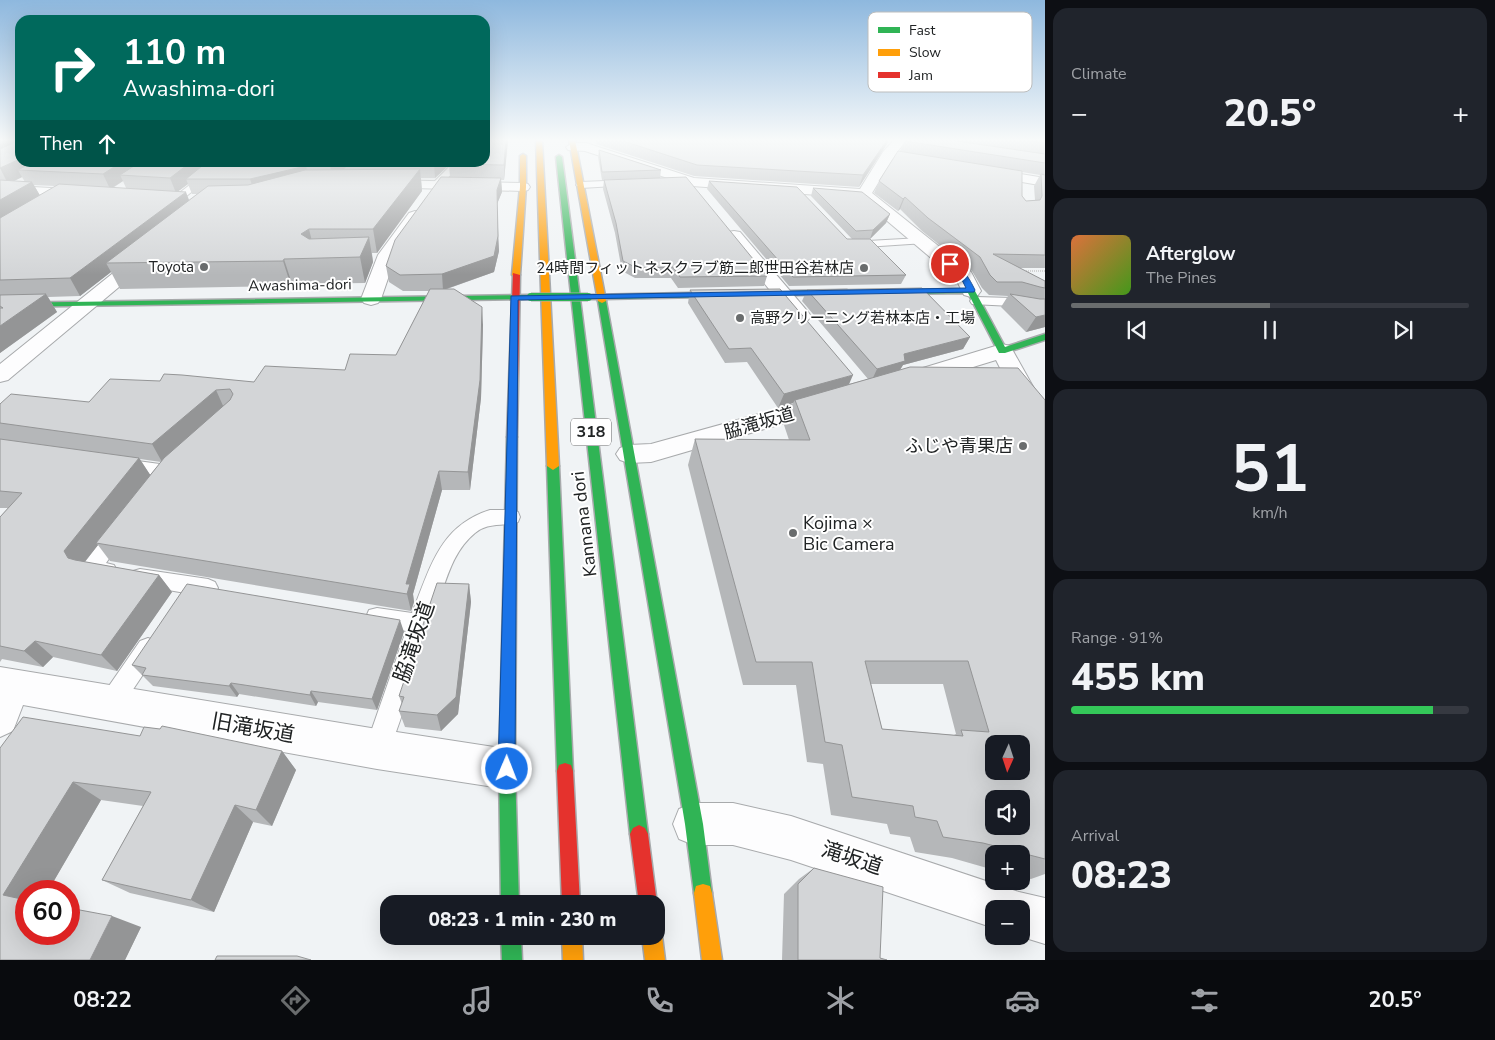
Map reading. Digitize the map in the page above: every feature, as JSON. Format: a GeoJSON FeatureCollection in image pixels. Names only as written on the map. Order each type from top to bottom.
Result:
{"type":"FeatureCollection","features":[{"type":"Feature","properties":{"kind":"main road","name":"Kannana dori"},"geometry":{"type":"LineString","coordinates":[[541,185],[571,895]]}},
{"type":"Feature","properties":{"kind":"main road","name":"Kannana dori"},"geometry":{"type":"LineString","coordinates":[[562,185],[622,700],[647,895]]}},
{"type":"Feature","properties":{"kind":"main road"},"geometry":{"type":"LineString","coordinates":[[581,185],[694,824],[712,960]]}},
{"type":"Feature","properties":{"kind":"main road"},"geometry":{"type":"LineString","coordinates":[[510,895],[507,769],[514,297],[523,187]]}},
{"type":"Feature","properties":{"kind":"main road","name":"Awashima-dori"},"geometry":{"type":"LineString","coordinates":[[0,305],[857,292]]}},
{"type":"Feature","properties":{"kind":"main road"},"geometry":{"type":"LineString","coordinates":[[876,292],[974,296],[1002,351],[1045,338]]}},
{"type":"Feature","properties":{"kind":"main road"},"geometry":{"type":"LineString","coordinates":[[511,945],[512,960]]}},
{"type":"Feature","properties":{"kind":"main road"},"geometry":{"type":"LineString","coordinates":[[572,945],[573,960]]}},
{"type":"Feature","properties":{"kind":"main road"},"geometry":{"type":"LineString","coordinates":[[654,945],[656,960]]}},
{"type":"Feature","properties":{"kind":"street"},"geometry":{"type":"LineString","coordinates":[[371,298],[381,258],[436,185]]}},
{"type":"Feature","properties":{"kind":"street"},"geometry":{"type":"LineString","coordinates":[[460,185],[523,187]]}},
{"type":"Feature","properties":{"kind":"street"},"geometry":{"type":"LineString","coordinates":[[694,185],[702,198]]}},
{"type":"Feature","properties":{"kind":"street"},"geometry":{"type":"LineString","coordinates":[[734,185],[864,194],[964,276],[974,296]]}},
{"type":"Feature","properties":{"kind":"street"},"geometry":{"type":"LineString","coordinates":[[864,194],[870,185]]}},
{"type":"Feature","properties":{"kind":"street"},"geometry":{"type":"LineString","coordinates":[[1024,185],[1025,198]]}},
{"type":"Feature","properties":{"kind":"street"},"geometry":{"type":"LineString","coordinates":[[3,189],[100,196]]}},
{"type":"Feature","properties":{"kind":"street"},"geometry":{"type":"LineString","coordinates":[[40,208],[64,193]]}},
{"type":"Feature","properties":{"kind":"street"},"geometry":{"type":"LineString","coordinates":[[157,199],[202,202]]}},
{"type":"Feature","properties":{"kind":"street"},"geometry":{"type":"LineString","coordinates":[[726,226],[816,335]]}},
{"type":"Feature","properties":{"kind":"street"},"geometry":{"type":"LineString","coordinates":[[0,374],[156,247]]}},
{"type":"Feature","properties":{"kind":"street"},"geometry":{"type":"LineString","coordinates":[[893,384],[1002,351],[1045,430]]}},
{"type":"Feature","properties":{"kind":"street","name":"脇滝坂道"},"geometry":{"type":"LineString","coordinates":[[629,454],[651,453],[846,398]]}},
{"type":"Feature","properties":{"kind":"street","name":"旧滝坂道"},"geometry":{"type":"LineString","coordinates":[[4,696],[110,704],[507,769]]}},
{"type":"Feature","properties":{"kind":"street","name":"滝坂道"},"geometry":{"type":"LineString","coordinates":[[694,824],[733,824],[792,838],[985,902]]}},
{"type":"Feature","properties":{"kind":"street"},"geometry":{"type":"LineString","coordinates":[[1030,917],[1045,921]]}},
{"type":"Feature","properties":{"kind":"lane"},"geometry":{"type":"LineString","coordinates":[[176,200],[196,185]]}},
{"type":"Feature","properties":{"kind":"lane"},"geometry":{"type":"LineString","coordinates":[[581,185],[586,185]]}},
{"type":"Feature","properties":{"kind":"lane"},"geometry":{"type":"LineString","coordinates":[[796,189],[809,203]]}},
{"type":"Feature","properties":{"kind":"lane"},"geometry":{"type":"LineString","coordinates":[[842,238],[849,245],[921,241]]}},
{"type":"Feature","properties":{"kind":"lane"},"geometry":{"type":"LineString","coordinates":[[974,296],[1014,302],[1031,307],[1045,307]]}},
{"type":"Feature","properties":{"kind":"lane"},"geometry":{"type":"LineString","coordinates":[[156,486],[167,471],[182,458]]}},
{"type":"Feature","properties":{"kind":"lane"},"geometry":{"type":"LineString","coordinates":[[108,463],[167,471]]}},
{"type":"Feature","properties":{"kind":"lane"},"geometry":{"type":"LineString","coordinates":[[132,516],[90,568],[185,593],[228,592]]}},
{"type":"Feature","properties":{"kind":"lane","name":"脇滝坂道"},"geometry":{"type":"LineString","coordinates":[[377,749],[419,624],[446,553],[468,528],[490,517],[511,517]]}},
{"type":"Feature","properties":{"kind":"lane"},"geometry":{"type":"LineString","coordinates":[[362,615],[419,624]]}},
{"type":"Feature","properties":{"kind":"lane"},"geometry":{"type":"LineString","coordinates":[[110,704],[158,632]]}},
{"type":"Feature","properties":{"kind":"path"},"geometry":{"type":"LineString","coordinates":[[1020,271],[1045,272]]}},
{"type":"Feature","properties":{"kind":"building"},"geometry":{"type":"Polygon","coordinates":[[[0,185],[27,185],[0,200],[0,185]]]}},
{"type":"Feature","properties":{"kind":"building"},"geometry":{"type":"Polygon","coordinates":[[[58,185],[186,192],[70,278],[0,280],[0,218],[58,185]]]}},
{"type":"Feature","properties":{"kind":"building"},"geometry":{"type":"Polygon","coordinates":[[[408,185],[373,229],[309,229],[301,234],[309,239],[369,237],[360,257],[284,259],[283,261],[106,263],[208,186],[408,185]]]}},
{"type":"Feature","properties":{"kind":"building"},"geometry":{"type":"Polygon","coordinates":[[[435,185],[499,185],[497,190],[498,236],[494,256],[442,274],[400,275],[386,266],[395,240],[435,185]]]}},
{"type":"Feature","properties":{"kind":"building"},"geometry":{"type":"Polygon","coordinates":[[[605,185],[692,185],[767,276],[680,277],[673,267],[637,268],[623,261],[616,223],[605,185]]]}},
{"type":"Feature","properties":{"kind":"building"},"geometry":{"type":"Polygon","coordinates":[[[712,185],[797,187],[847,239],[870,239],[906,275],[793,277],[712,185]]]}},
{"type":"Feature","properties":{"kind":"building"},"geometry":{"type":"Polygon","coordinates":[[[884,185],[1022,185],[1022,196],[1026,201],[1040,200],[1042,196],[1041,185],[1045,185],[1045,255],[993,254],[1045,281],[1045,288],[1022,282],[997,282],[990,275],[980,257],[928,218],[905,197],[903,199],[884,185]]]}},
{"type":"Feature","properties":{"kind":"building"},"geometry":{"type":"Polygon","coordinates":[[[813,188],[862,192],[890,214],[873,230],[856,231],[813,188]]]}},
{"type":"Feature","properties":{"kind":"building"},"geometry":{"type":"Polygon","coordinates":[[[922,288],[970,337],[904,354],[905,361],[877,369],[807,290],[922,288]]]}},
{"type":"Feature","properties":{"kind":"building"},"geometry":{"type":"Polygon","coordinates":[[[430,289],[454,289],[482,307],[480,380],[468,472],[439,471],[406,584],[410,584],[407,594],[96,543],[164,458],[230,400],[233,394],[230,389],[216,390],[152,444],[0,423],[0,404],[11,394],[89,402],[110,379],[160,381],[164,374],[254,382],[265,366],[345,370],[350,354],[396,355],[430,289]]]}},
{"type":"Feature","properties":{"kind":"building"},"geometry":{"type":"Polygon","coordinates":[[[780,289],[853,375],[784,394],[751,348],[729,349],[690,290],[780,289]]]}},
{"type":"Feature","properties":{"kind":"building"},"geometry":{"type":"Polygon","coordinates":[[[46,294],[0,326],[0,308],[3,308],[0,306],[0,295],[46,294]]]}},
{"type":"Feature","properties":{"kind":"building"},"geometry":{"type":"Polygon","coordinates":[[[1010,294],[1045,299],[1045,315],[1036,317],[1010,294]]]}},
{"type":"Feature","properties":{"kind":"building"},"geometry":{"type":"Polygon","coordinates":[[[910,367],[1018,368],[1045,400],[1045,859],[1030,855],[1030,845],[991,845],[943,837],[937,821],[915,817],[913,806],[852,797],[842,745],[825,742],[812,662],[756,662],[695,439],[810,440],[795,400],[910,367]],[[865,661],[882,729],[963,736],[961,730],[989,732],[968,661],[865,661]]]}},
{"type":"Feature","properties":{"kind":"building"},"geometry":{"type":"Polygon","coordinates":[[[0,439],[139,458],[64,551],[68,558],[75,560],[159,575],[101,655],[35,641],[24,651],[0,646],[0,517],[22,493],[0,491],[0,439]]]}},
{"type":"Feature","properties":{"kind":"building"},"geometry":{"type":"Polygon","coordinates":[[[437,583],[469,584],[456,697],[437,715],[399,711],[404,697],[399,696],[437,583]]]}},
{"type":"Feature","properties":{"kind":"building"},"geometry":{"type":"Polygon","coordinates":[[[187,584],[400,620],[372,699],[311,691],[310,695],[231,683],[229,686],[142,675],[146,668],[132,665],[187,584]]]}},
{"type":"Feature","properties":{"kind":"building"},"geometry":{"type":"Polygon","coordinates":[[[23,717],[140,736],[144,727],[160,729],[162,726],[282,751],[256,810],[235,805],[191,900],[102,880],[151,792],[73,782],[3,895],[15,898],[15,945],[80,945],[80,910],[112,916],[90,960],[0,960],[0,748],[23,717]]]}},
{"type":"Feature","properties":{"kind":"building"},"geometry":{"type":"Polygon","coordinates":[[[814,868],[883,887],[880,958],[887,960],[798,960],[798,884],[814,868]]]}},
{"type":"Feature","properties":{"kind":"building"},"geometry":{"type":"Polygon","coordinates":[[[217,956],[297,956],[311,960],[215,960],[217,956]]]}},
{"type":"Feature","properties":{"kind":"traffic: fast"},"geometry":{"type":"LineString","coordinates":[[562,185],[639,834]]}},
{"type":"Feature","properties":{"kind":"traffic: fast"},"geometry":{"type":"LineString","coordinates":[[887,292],[971,291],[1002,351],[1045,337]]}},
{"type":"Feature","properties":{"kind":"traffic: fast"},"geometry":{"type":"LineString","coordinates":[[588,297],[844,292]]}},
{"type":"Feature","properties":{"kind":"traffic: fast"},"geometry":{"type":"LineString","coordinates":[[0,305],[531,297]]}},
{"type":"Feature","properties":{"kind":"traffic: fast"},"geometry":{"type":"LineString","coordinates":[[531,297],[588,297]]}},
{"type":"Feature","properties":{"kind":"traffic: fast"},"geometry":{"type":"LineString","coordinates":[[602,301],[694,824],[703,893]]}},
{"type":"Feature","properties":{"kind":"traffic: fast"},"geometry":{"type":"LineString","coordinates":[[510,895],[507,769],[512,437]]}},
{"type":"Feature","properties":{"kind":"traffic: fast"},"geometry":{"type":"LineString","coordinates":[[553,466],[565,771]]}},
{"type":"Feature","properties":{"kind":"traffic: fast"},"geometry":{"type":"LineString","coordinates":[[511,945],[512,960]]}},
{"type":"Feature","properties":{"kind":"traffic: slow"},"geometry":{"type":"LineString","coordinates":[[516,275],[523,185]]}},
{"type":"Feature","properties":{"kind":"traffic: slow"},"geometry":{"type":"LineString","coordinates":[[541,185],[553,466]]}},
{"type":"Feature","properties":{"kind":"traffic: slow"},"geometry":{"type":"LineString","coordinates":[[580,185],[602,301]]}},
{"type":"Feature","properties":{"kind":"traffic: slow"},"geometry":{"type":"LineString","coordinates":[[703,893],[712,960]]}},
{"type":"Feature","properties":{"kind":"traffic: slow"},"geometry":{"type":"LineString","coordinates":[[572,945],[573,960]]}},
{"type":"Feature","properties":{"kind":"traffic: slow"},"geometry":{"type":"LineString","coordinates":[[653,945],[655,960]]}},
{"type":"Feature","properties":{"kind":"traffic: jam"},"geometry":{"type":"LineString","coordinates":[[512,437],[516,275]]}},
{"type":"Feature","properties":{"kind":"traffic: jam"},"geometry":{"type":"LineString","coordinates":[[565,771],[571,895]]}},
{"type":"Feature","properties":{"kind":"traffic: jam"},"geometry":{"type":"LineString","coordinates":[[639,834],[647,895]]}},
{"type":"Feature","properties":{"kind":"place","name":"Toyota"},"geometry":{"type":"Point","coordinates":[204,267]}},
{"type":"Feature","properties":{"kind":"place","name":"24時間フィットネスクラブ筋二郎世田谷若林店"},"geometry":{"type":"Point","coordinates":[864,268]}},
{"type":"Feature","properties":{"kind":"place","name":"高野クリーニング若林本店・工場"},"geometry":{"type":"Point","coordinates":[740,318]}},
{"type":"Feature","properties":{"kind":"place","name":"ふじや青果店"},"geometry":{"type":"Point","coordinates":[1023,446]}},
{"type":"Feature","properties":{"kind":"place","name":"Kojima × Bic Camera"},"geometry":{"type":"Point","coordinates":[793,533]}},
{"type":"Feature","properties":{"kind":"route"},"geometry":{"type":"LineString","coordinates":[[507,769],[514,297],[971,290],[964,276],[950,264]]}}]}
